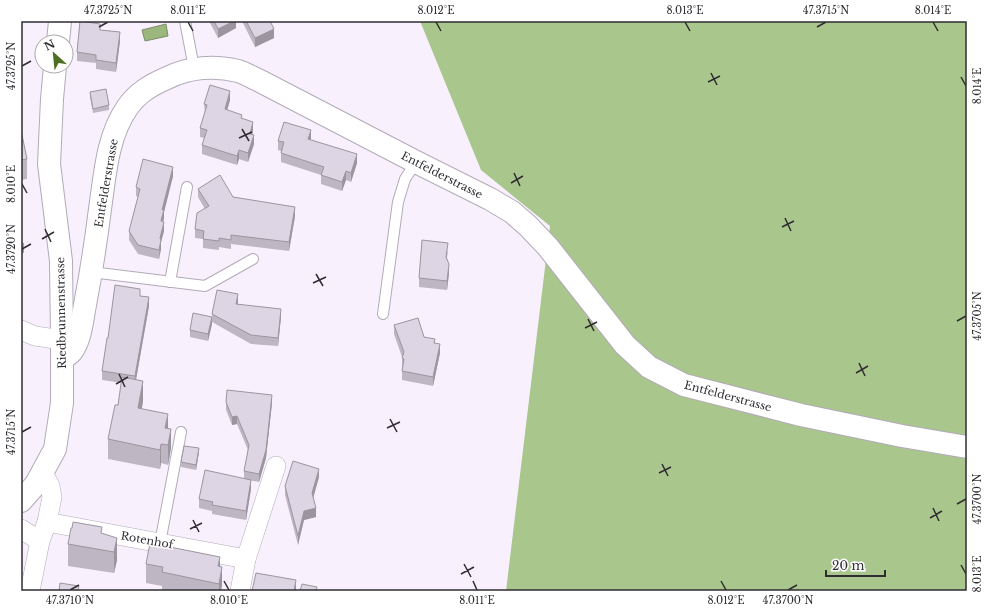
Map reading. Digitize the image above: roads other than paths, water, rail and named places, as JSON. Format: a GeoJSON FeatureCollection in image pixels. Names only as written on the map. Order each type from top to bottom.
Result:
{"type":"FeatureCollection","features":[{"type":"Feature","properties":{"kind":"street"},"geometry":{"type":"LineString","coordinates":[[59,34],[60,21]]}},
{"type":"Feature","properties":{"kind":"street","name":"Entfelderstrasse"},"geometry":{"type":"LineString","coordinates":[[62,349],[72,353],[78,341],[91,272],[106,168],[112,140],[118,124],[127,108],[137,95],[152,85],[194,68],[216,68],[238,71],[260,81],[490,199],[512,212],[548,247],[625,345],[649,367],[677,382],[722,396],[801,415],[902,436],[967,447]]}},
{"type":"Feature","properties":{"kind":"street","name":"Riedbrunnenstrasse"},"geometry":{"type":"LineString","coordinates":[[21,501],[36,484],[56,449],[62,403],[61,261],[50,164],[54,74]]}},
{"type":"Feature","properties":{"kind":"street"},"geometry":{"type":"LineString","coordinates":[[21,330],[62,349]]}},
{"type":"Feature","properties":{"kind":"street"},"geometry":{"type":"LineString","coordinates":[[240,591],[246,559],[276,466]]}},
{"type":"Feature","properties":{"kind":"street"},"geometry":{"type":"LineString","coordinates":[[30,591],[40,541],[47,522],[52,497],[50,486],[43,473]]}},
{"type":"Feature","properties":{"kind":"street","name":"Rotenhof"},"geometry":{"type":"LineString","coordinates":[[47,522],[246,559]]}},
{"type":"Feature","properties":{"kind":"street"},"geometry":{"type":"LineString","coordinates":[[21,529],[40,541]]}},
{"type":"Feature","properties":{"kind":"lane"},"geometry":{"type":"LineString","coordinates":[[185,21],[194,68]]}},
{"type":"Feature","properties":{"kind":"lane"},"geometry":{"type":"LineString","coordinates":[[383,314],[398,202],[405,179],[416,162]]}},
{"type":"Feature","properties":{"kind":"lane"},"geometry":{"type":"LineString","coordinates":[[170,282],[187,187]]}},
{"type":"Feature","properties":{"kind":"lane"},"geometry":{"type":"LineString","coordinates":[[91,272],[205,286],[253,259]]}},
{"type":"Feature","properties":{"kind":"lane"},"geometry":{"type":"LineString","coordinates":[[160,543],[181,432]]}}]}
